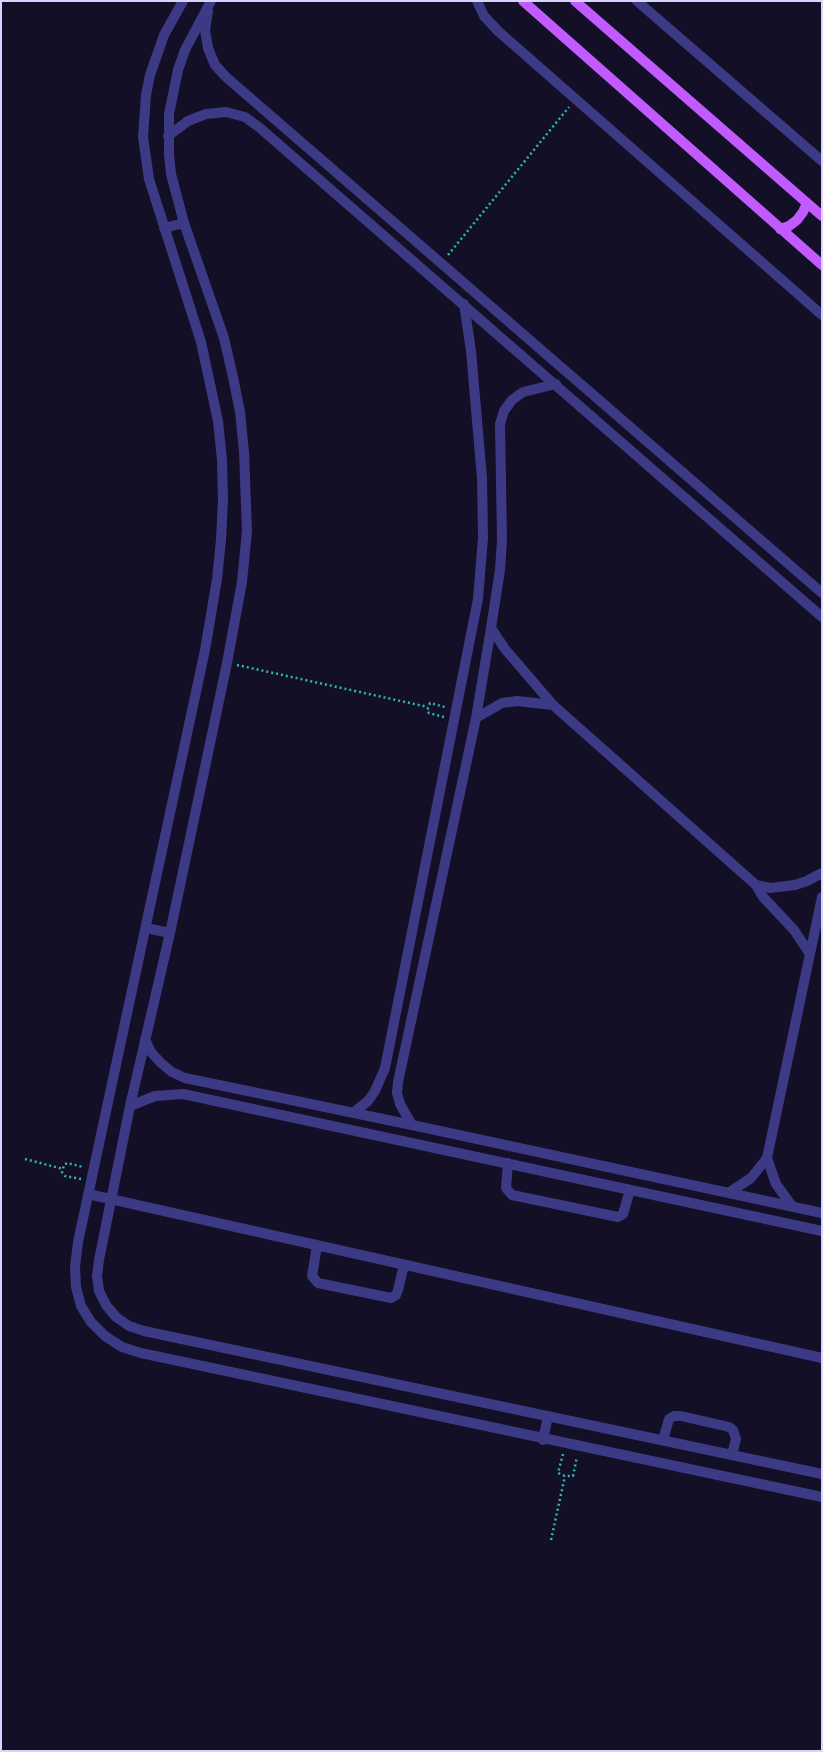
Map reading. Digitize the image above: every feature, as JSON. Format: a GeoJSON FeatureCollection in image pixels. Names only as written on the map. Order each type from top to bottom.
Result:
{"type":"FeatureCollection","features":[{"type":"Feature","properties":{"kind":"main road"},"geometry":{"type":"LineString","coordinates":[[523,1],[822,265]]}},
{"type":"Feature","properties":{"kind":"main road"},"geometry":{"type":"LineString","coordinates":[[575,1],[822,216]]}},
{"type":"Feature","properties":{"kind":"main road"},"geometry":{"type":"LineString","coordinates":[[780,229],[789,226],[797,220],[807,203]]}},
{"type":"Feature","properties":{"kind":"street"},"geometry":{"type":"LineString","coordinates":[[183,1],[167,29],[156,55],[146,95],[144,144],[149,179],[201,342],[218,421],[222,460],[223,500],[221,540],[217,579],[205,650],[90,1181],[75,1267],[76,1287],[81,1306],[91,1322],[105,1336],[122,1347],[141,1353],[543,1440],[822,1497]]}},
{"type":"Feature","properties":{"kind":"street"},"geometry":{"type":"LineString","coordinates":[[477,1],[484,16],[498,31],[822,315]]}},
{"type":"Feature","properties":{"kind":"street"},"geometry":{"type":"LineString","coordinates":[[637,1],[822,161]]}},
{"type":"Feature","properties":{"kind":"street"},"geometry":{"type":"LineString","coordinates":[[210,3],[185,50],[178,70],[171,99],[168,136],[171,174],[184,223],[224,338],[240,412],[247,490],[246,531],[242,582],[227,663],[170,933],[130,1106],[97,1276],[99,1291],[106,1305],[116,1317],[129,1326],[152,1332],[822,1474]]}},
{"type":"Feature","properties":{"kind":"street"},"geometry":{"type":"LineString","coordinates":[[210,3],[205,30],[208,48],[215,65],[240,90],[822,592]]}},
{"type":"Feature","properties":{"kind":"street"},"geometry":{"type":"LineString","coordinates":[[168,136],[188,121],[206,114],[226,112],[245,117],[266,133],[464,304],[822,617]]}},
{"type":"Feature","properties":{"kind":"street"},"geometry":{"type":"LineString","coordinates":[[164,228],[184,223]]}},
{"type":"Feature","properties":{"kind":"street"},"geometry":{"type":"LineString","coordinates":[[353,1112],[368,1101],[375,1091],[385,1068],[478,599],[483,538],[482,478],[471,351],[464,304]]}},
{"type":"Feature","properties":{"kind":"street"},"geometry":{"type":"LineString","coordinates":[[412,1124],[400,1104],[397,1093],[398,1082],[476,718],[500,570],[502,540],[500,424],[504,411],[512,400],[523,392],[556,384]]}},
{"type":"Feature","properties":{"kind":"street"},"geometry":{"type":"LineString","coordinates":[[677,490],[690,477]]}},
{"type":"Feature","properties":{"kind":"street"},"geometry":{"type":"LineString","coordinates":[[491,628],[505,649],[553,705],[756,885],[763,896],[794,930],[810,954]]}},
{"type":"Feature","properties":{"kind":"street"},"geometry":{"type":"LineString","coordinates":[[476,718],[502,703],[517,701],[553,705]]}},
{"type":"Feature","properties":{"kind":"street"},"geometry":{"type":"LineString","coordinates":[[756,885],[770,888],[795,885],[807,881],[822,873]]}},
{"type":"Feature","properties":{"kind":"street"},"geometry":{"type":"LineString","coordinates":[[730,1192],[751,1178],[767,1158],[822,897]]}},
{"type":"Feature","properties":{"kind":"street"},"geometry":{"type":"LineString","coordinates":[[146,928],[170,933]]}},
{"type":"Feature","properties":{"kind":"street"},"geometry":{"type":"LineString","coordinates":[[145,1039],[152,1052],[161,1063],[172,1072],[185,1078],[412,1124],[822,1213]]}},
{"type":"Feature","properties":{"kind":"street"},"geometry":{"type":"LineString","coordinates":[[130,1106],[155,1096],[183,1094],[822,1231]]}},
{"type":"Feature","properties":{"kind":"street"},"geometry":{"type":"LineString","coordinates":[[447,1150],[450,1133]]}},
{"type":"Feature","properties":{"kind":"street"},"geometry":{"type":"LineString","coordinates":[[767,1158],[776,1184],[795,1207],[794,1225]]}},
{"type":"Feature","properties":{"kind":"street"},"geometry":{"type":"LineString","coordinates":[[508,1163],[506,1188],[512,1195],[618,1217],[623,1214],[630,1190]]}},
{"type":"Feature","properties":{"kind":"street"},"geometry":{"type":"LineString","coordinates":[[88,1194],[822,1358]]}},
{"type":"Feature","properties":{"kind":"street"},"geometry":{"type":"LineString","coordinates":[[317,1246],[312,1276],[318,1283],[326,1285],[391,1298],[396,1295],[398,1290],[404,1265]]}},
{"type":"Feature","properties":{"kind":"street"},"geometry":{"type":"LineString","coordinates":[[543,1440],[548,1416]]}},
{"type":"Feature","properties":{"kind":"street"},"geometry":{"type":"LineString","coordinates":[[663,1440],[669,1419],[674,1416],[681,1416],[729,1427],[733,1430],[736,1440],[732,1455]]}},
{"type":"Feature","properties":{"kind":"path"},"geometry":{"type":"LineString","coordinates":[[442,263],[575,99]]}},
{"type":"Feature","properties":{"kind":"path"},"geometry":{"type":"LineString","coordinates":[[227,663],[428,707]]}},
{"type":"Feature","properties":{"kind":"path"},"geometry":{"type":"LineString","coordinates":[[430,703],[455,714],[429,713],[427,711],[430,703]]}},
{"type":"Feature","properties":{"kind":"path"},"geometry":{"type":"LineString","coordinates":[[25,1159],[63,1169]]}},
{"type":"Feature","properties":{"kind":"path"},"geometry":{"type":"LineString","coordinates":[[90,1181],[65,1176],[62,1174],[64,1165],[67,1163],[93,1169]]}},
{"type":"Feature","properties":{"kind":"path"},"geometry":{"type":"LineString","coordinates":[[565,1444],[558,1472],[559,1474],[565,1476],[573,1476],[579,1447]]}},
{"type":"Feature","properties":{"kind":"path"},"geometry":{"type":"LineString","coordinates":[[551,1540],[565,1476]]}}]}
